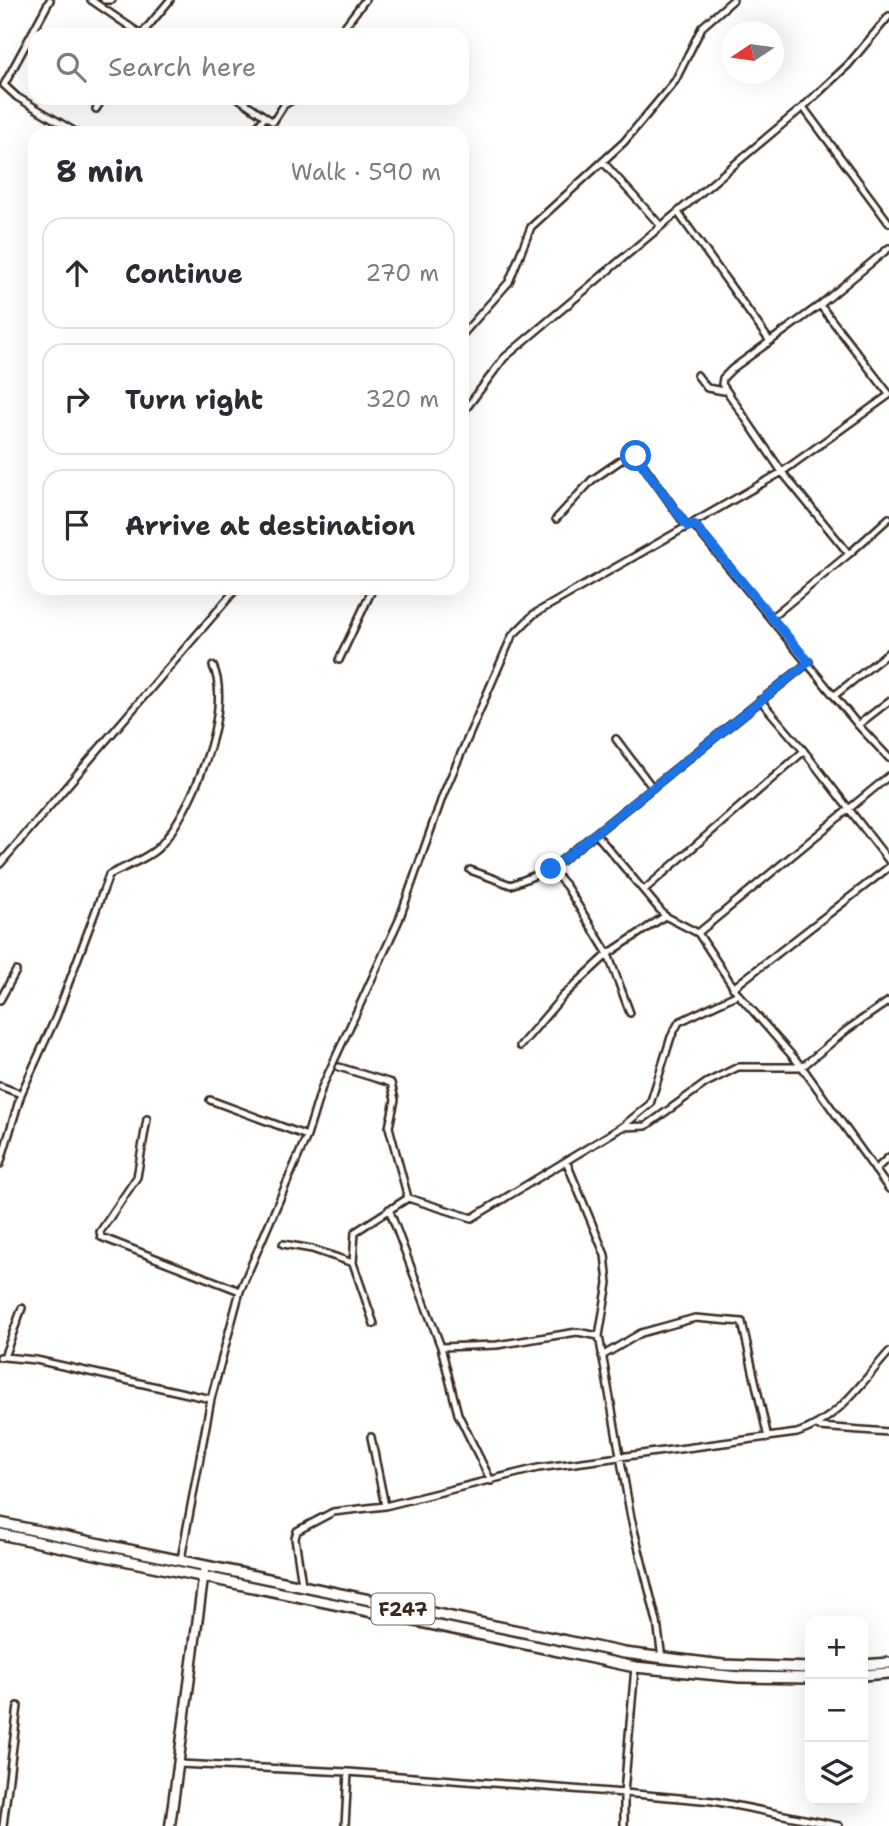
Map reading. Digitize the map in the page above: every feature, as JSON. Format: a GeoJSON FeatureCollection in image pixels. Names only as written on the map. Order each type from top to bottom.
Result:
{"type":"FeatureCollection","features":[{"type":"Feature","properties":{"kind":"main road","name":"F247"},"geometry":{"type":"LineString","coordinates":[[0,1522],[302,1584],[398,1608],[662,1658],[723,1665],[805,1668]]}},
{"type":"Feature","properties":{"kind":"main road","name":"F247"},"geometry":{"type":"LineString","coordinates":[[0,1534],[635,1667],[739,1677],[805,1678]]}},
{"type":"Feature","properties":{"kind":"main road"},"geometry":{"type":"LineString","coordinates":[[868,1665],[889,1663]]}},
{"type":"Feature","properties":{"kind":"main road"},"geometry":{"type":"LineString","coordinates":[[868,1675],[889,1673]]}},
{"type":"Feature","properties":{"kind":"street"},"geometry":{"type":"LineString","coordinates":[[35,28],[50,0]]}},
{"type":"Feature","properties":{"kind":"street"},"geometry":{"type":"LineString","coordinates":[[91,0],[131,28]]}},
{"type":"Feature","properties":{"kind":"street"},"geometry":{"type":"LineString","coordinates":[[104,0],[112,0]]}},
{"type":"Feature","properties":{"kind":"street"},"geometry":{"type":"LineString","coordinates":[[147,28],[170,0]]}},
{"type":"Feature","properties":{"kind":"street"},"geometry":{"type":"LineString","coordinates":[[343,28],[365,0]]}},
{"type":"Feature","properties":{"kind":"street"},"geometry":{"type":"LineString","coordinates":[[469,327],[509,282],[531,227],[581,178],[603,162],[676,82],[702,27],[733,0]]}},
{"type":"Feature","properties":{"kind":"street"},"geometry":{"type":"LineString","coordinates":[[469,405],[504,358],[660,225],[679,214],[803,107],[848,65],[889,16]]}},
{"type":"Feature","properties":{"kind":"street"},"geometry":{"type":"LineString","coordinates":[[28,41],[4,85],[28,104]]}},
{"type":"Feature","properties":{"kind":"street"},"geometry":{"type":"LineString","coordinates":[[30,105],[65,126]]}},
{"type":"Feature","properties":{"kind":"street"},"geometry":{"type":"LineString","coordinates":[[96,109],[99,105]]}},
{"type":"Feature","properties":{"kind":"street"},"geometry":{"type":"LineString","coordinates":[[248,105],[273,122],[284,105]]}},
{"type":"Feature","properties":{"kind":"street"},"geometry":{"type":"LineString","coordinates":[[803,107],[889,223]]}},
{"type":"Feature","properties":{"kind":"street"},"geometry":{"type":"LineString","coordinates":[[257,126],[264,117]]}},
{"type":"Feature","properties":{"kind":"street"},"geometry":{"type":"LineString","coordinates":[[603,162],[660,225]]}},
{"type":"Feature","properties":{"kind":"street"},"geometry":{"type":"LineString","coordinates":[[679,214],[769,340]]}},
{"type":"Feature","properties":{"kind":"street"},"geometry":{"type":"LineString","coordinates":[[849,554],[782,472],[724,391],[723,377],[769,340],[820,305],[889,248]]}},
{"type":"Feature","properties":{"kind":"street"},"geometry":{"type":"LineString","coordinates":[[181,1559],[211,1399],[240,1291],[307,1136],[322,1087],[394,931],[443,795],[512,636],[534,614],[782,472],[889,395],[820,305]]}},
{"type":"Feature","properties":{"kind":"street"},"geometry":{"type":"LineString","coordinates":[[697,375],[707,388],[724,391]]}},
{"type":"Feature","properties":{"kind":"street"},"geometry":{"type":"LineString","coordinates":[[556,519],[592,480],[630,454],[639,458],[691,526],[772,617],[858,725],[889,758]]}},
{"type":"Feature","properties":{"kind":"street"},"geometry":{"type":"LineString","coordinates":[[772,617],[889,518]]}},
{"type":"Feature","properties":{"kind":"street"},"geometry":{"type":"LineString","coordinates":[[0,864],[231,595]]}},
{"type":"Feature","properties":{"kind":"street"},"geometry":{"type":"LineString","coordinates":[[340,660],[370,595]]}},
{"type":"Feature","properties":{"kind":"street"},"geometry":{"type":"LineString","coordinates":[[835,695],[889,652]]}},
{"type":"Feature","properties":{"kind":"street"},"geometry":{"type":"LineString","coordinates":[[470,870],[511,885],[551,869],[809,662]]}},
{"type":"Feature","properties":{"kind":"street"},"geometry":{"type":"LineString","coordinates":[[0,1164],[21,1094],[56,1017],[109,875],[159,847],[190,801],[213,744],[217,707],[213,666]]}},
{"type":"Feature","properties":{"kind":"street"},"geometry":{"type":"LineString","coordinates":[[760,700],[804,751],[889,861]]}},
{"type":"Feature","properties":{"kind":"street"},"geometry":{"type":"LineString","coordinates":[[858,725],[889,701]]}},
{"type":"Feature","properties":{"kind":"street"},"geometry":{"type":"LineString","coordinates":[[616,739],[652,787]]}},
{"type":"Feature","properties":{"kind":"street"},"geometry":{"type":"LineString","coordinates":[[643,890],[804,751]]}},
{"type":"Feature","properties":{"kind":"street"},"geometry":{"type":"LineString","coordinates":[[698,933],[889,776]]}},
{"type":"Feature","properties":{"kind":"street"},"geometry":{"type":"LineString","coordinates":[[596,834],[665,916],[698,933],[737,994],[802,1067],[889,1189]]}},
{"type":"Feature","properties":{"kind":"street"},"geometry":{"type":"LineString","coordinates":[[733,988],[889,867]]}},
{"type":"Feature","properties":{"kind":"street"},"geometry":{"type":"LineString","coordinates":[[551,869],[566,886],[608,954],[630,1013]]}},
{"type":"Feature","properties":{"kind":"street"},"geometry":{"type":"LineString","coordinates":[[520,1046],[563,996],[608,954],[665,916]]}},
{"type":"Feature","properties":{"kind":"street"},"geometry":{"type":"LineString","coordinates":[[0,1000],[16,971]]}},
{"type":"Feature","properties":{"kind":"street"},"geometry":{"type":"LineString","coordinates":[[374,1324],[353,1262],[355,1232],[408,1198],[472,1218],[622,1127],[650,1104],[671,1037],[679,1022],[737,994]]}},
{"type":"Feature","properties":{"kind":"street"},"geometry":{"type":"LineString","coordinates":[[622,1127],[646,1126],[706,1083],[738,1067],[802,1067],[848,1029],[889,1001]]}},
{"type":"Feature","properties":{"kind":"street"},"geometry":{"type":"LineString","coordinates":[[339,1067],[391,1083],[395,1100],[389,1127],[408,1198]]}},
{"type":"Feature","properties":{"kind":"street"},"geometry":{"type":"LineString","coordinates":[[0,1086],[21,1094]]}},
{"type":"Feature","properties":{"kind":"street"},"geometry":{"type":"LineString","coordinates":[[210,1100],[307,1136]]}},
{"type":"Feature","properties":{"kind":"street"},"geometry":{"type":"LineString","coordinates":[[147,1119],[136,1177],[100,1232],[101,1237],[240,1291]]}},
{"type":"Feature","properties":{"kind":"street"},"geometry":{"type":"LineString","coordinates":[[875,1170],[889,1157]]}},
{"type":"Feature","properties":{"kind":"street"},"geometry":{"type":"LineString","coordinates":[[566,1161],[605,1255],[608,1283],[599,1336],[631,1518],[657,1622],[662,1658]]}},
{"type":"Feature","properties":{"kind":"street"},"geometry":{"type":"LineString","coordinates":[[389,1209],[441,1347],[458,1414],[491,1481]]}},
{"type":"Feature","properties":{"kind":"street"},"geometry":{"type":"LineString","coordinates":[[283,1244],[312,1248],[353,1262]]}},
{"type":"Feature","properties":{"kind":"street"},"geometry":{"type":"LineString","coordinates":[[22,1308],[2,1357],[36,1360],[211,1399]]}},
{"type":"Feature","properties":{"kind":"street"},"geometry":{"type":"LineString","coordinates":[[602,1356],[641,1333],[695,1318],[742,1322],[768,1438]]}},
{"type":"Feature","properties":{"kind":"street"},"geometry":{"type":"LineString","coordinates":[[441,1347],[497,1345],[578,1332],[599,1336]]}},
{"type":"Feature","properties":{"kind":"street"},"geometry":{"type":"LineString","coordinates":[[817,1427],[836,1413],[889,1352]]}},
{"type":"Feature","properties":{"kind":"street"},"geometry":{"type":"LineString","coordinates":[[302,1584],[295,1538],[298,1531],[333,1512],[385,1506],[538,1468],[768,1438],[817,1427],[889,1432]]}},
{"type":"Feature","properties":{"kind":"street"},"geometry":{"type":"LineString","coordinates":[[370,1437],[385,1506]]}},
{"type":"Feature","properties":{"kind":"street"},"geometry":{"type":"LineString","coordinates":[[170,1826],[206,1565]]}},
{"type":"Feature","properties":{"kind":"street"},"geometry":{"type":"LineString","coordinates":[[624,1826],[624,1793],[635,1667]]}},
{"type":"Feature","properties":{"kind":"street"},"geometry":{"type":"LineString","coordinates":[[3,1826],[18,1706]]}},
{"type":"Feature","properties":{"kind":"street"},"geometry":{"type":"LineString","coordinates":[[179,1764],[227,1769],[348,1772],[713,1801],[810,1824],[839,1826]]}},
{"type":"Feature","properties":{"kind":"street"},"geometry":{"type":"LineString","coordinates":[[345,1826],[348,1772]]}},
{"type":"Feature","properties":{"kind":"route"},"geometry":{"type":"LineString","coordinates":[[551,869],[667,773],[809,662],[694,524],[688,527],[636,456]]}}]}
